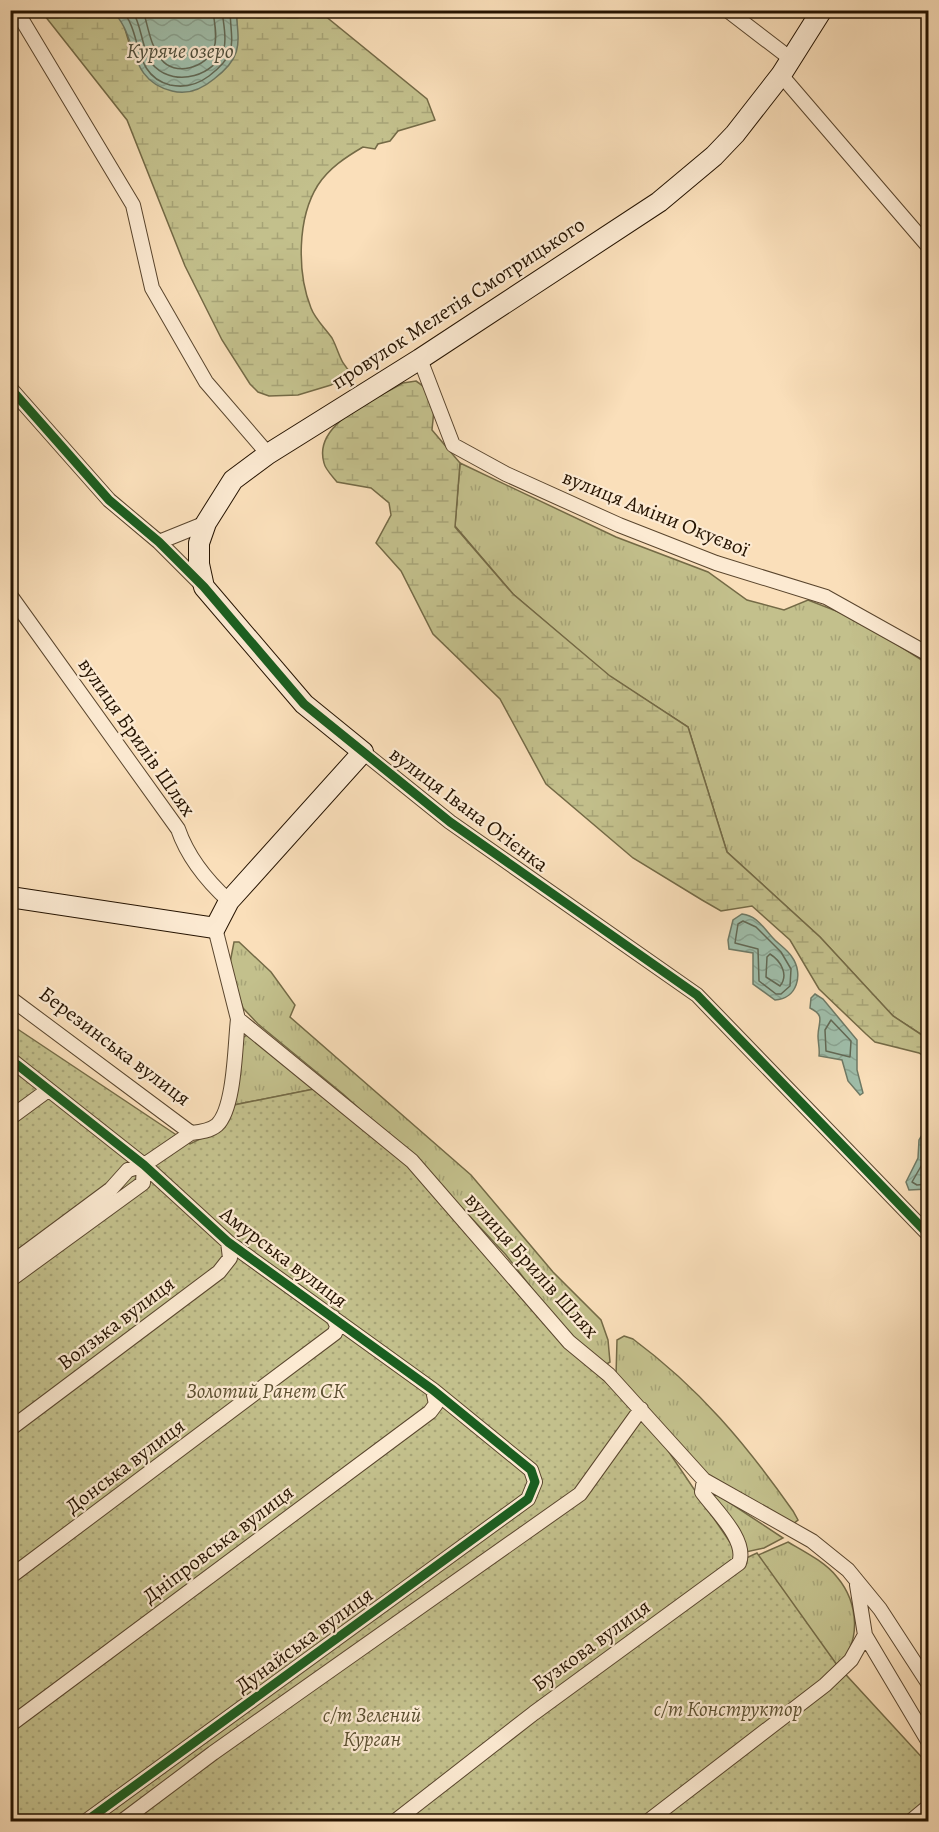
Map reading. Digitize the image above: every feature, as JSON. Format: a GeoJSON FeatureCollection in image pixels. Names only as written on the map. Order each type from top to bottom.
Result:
{"type":"FeatureCollection","features":[{"type":"Feature","properties":{"kind":"street"},"geometry":{"type":"LineString","coordinates":[[16,10],[133,205],[152,288],[206,382],[268,454]]}},
{"type":"Feature","properties":{"kind":"street"},"geometry":{"type":"LineString","coordinates":[[727,10],[786,67],[928,246]]}},
{"type":"Feature","properties":{"kind":"street","name":"провулок Мелетія Смотрицького"},"geometry":{"type":"LineString","coordinates":[[204,587],[199,553],[206,523],[233,480],[268,454],[420,359],[659,202],[714,156],[735,134],[786,67],[822,10]]}},
{"type":"Feature","properties":{"kind":"street","name":"вулиця Аміни Окуєвої"},"geometry":{"type":"LineString","coordinates":[[420,359],[453,445],[506,474],[618,525],[716,563],[826,597],[928,654]]}},
{"type":"Feature","properties":{"kind":"street","name":"вулиця Івана Огієнка"},"geometry":{"type":"LineString","coordinates":[[10,388],[108,500],[159,542],[204,587],[214,602],[304,704],[450,822],[697,995],[928,1234]]}},
{"type":"Feature","properties":{"kind":"street"},"geometry":{"type":"LineString","coordinates":[[159,542],[206,523]]}},
{"type":"Feature","properties":{"kind":"street","name":"вулиця Брилів Шлях"},"geometry":{"type":"LineString","coordinates":[[10,595],[178,829],[185,849],[212,886],[229,901]]}},
{"type":"Feature","properties":{"kind":"street"},"geometry":{"type":"LineString","coordinates":[[238,1019],[215,928],[229,901],[363,752]]}},
{"type":"Feature","properties":{"kind":"street"},"geometry":{"type":"LineString","coordinates":[[10,897],[215,928]]}},
{"type":"Feature","properties":{"kind":"street","name":"Березинська вулиця"},"geometry":{"type":"LineString","coordinates":[[10,998],[191,1133]]}},
{"type":"Feature","properties":{"kind":"street","name":"вулиця Брилів Шлях"},"geometry":{"type":"LineString","coordinates":[[238,1019],[412,1161],[569,1342],[609,1375],[704,1480],[812,1541],[848,1570],[880,1609],[928,1683]]}},
{"type":"Feature","properties":{"kind":"street","name":"Березинська вулиця"},"geometry":{"type":"LineString","coordinates":[[10,1264],[111,1189],[128,1170],[144,1165],[191,1133],[211,1129],[223,1117],[233,1070],[238,1019]]}},
{"type":"Feature","properties":{"kind":"street","name":"Амурська вулиця"},"geometry":{"type":"LineString","coordinates":[[10,1059],[144,1165],[228,1242],[433,1390],[531,1470],[535,1482]]}},
{"type":"Feature","properties":{"kind":"street"},"geometry":{"type":"LineString","coordinates":[[10,1118],[48,1090]]}},
{"type":"Feature","properties":{"kind":"street"},"geometry":{"type":"LineString","coordinates":[[10,1280],[143,1183],[144,1165]]}},
{"type":"Feature","properties":{"kind":"street","name":"Волзька вулиця"},"geometry":{"type":"LineString","coordinates":[[10,1429],[219,1272],[230,1258],[228,1242]]}},
{"type":"Feature","properties":{"kind":"street","name":"Донська вулиця"},"geometry":{"type":"LineString","coordinates":[[10,1577],[327,1340],[335,1333],[337,1326],[333,1317]]}},
{"type":"Feature","properties":{"kind":"street","name":"Дніпровська вулиця"},"geometry":{"type":"LineString","coordinates":[[10,1725],[430,1412],[436,1404],[433,1390]]}},
{"type":"Feature","properties":{"kind":"street","name":"Дунайська вулиця"},"geometry":{"type":"LineString","coordinates":[[121,1821],[242,1732],[580,1494],[641,1409]]}},
{"type":"Feature","properties":{"kind":"street","name":"Бузкова вулиця"},"geometry":{"type":"LineString","coordinates":[[394,1821],[534,1713],[738,1563],[741,1549],[702,1492],[704,1480]]}},
{"type":"Feature","properties":{"kind":"street","name":"Дунайська вулиця"},"geometry":{"type":"LineString","coordinates":[[85,1821],[528,1499],[535,1482]]}},
{"type":"Feature","properties":{"kind":"street"},"geometry":{"type":"LineString","coordinates":[[857,1583],[865,1635],[928,1741]]}},
{"type":"Feature","properties":{"kind":"street"},"geometry":{"type":"LineString","coordinates":[[647,1821],[825,1685],[851,1660],[865,1635]]}},
{"type":"Feature","properties":{"kind":"street"},"geometry":{"type":"LineString","coordinates":[[910,1821],[928,1807]]}},
{"type":"Feature","properties":{"kind":"green space"},"geometry":{"type":"Polygon","coordinates":[[[41,11],[112,11],[122,19],[131,49],[237,25],[236,11],[319,11],[427,99],[435,120],[398,131],[390,141],[378,144],[375,149],[363,147],[344,159],[327,173],[318,185],[306,213],[301,246],[306,294],[315,316],[332,338],[342,361],[352,373],[331,385],[298,395],[269,396],[258,392],[250,384],[222,340],[185,266],[127,120],[41,11]]]}},
{"type":"Feature","properties":{"kind":"green space"},"geometry":{"type":"Polygon","coordinates":[[[416,381],[432,397],[434,408],[432,430],[460,463],[455,527],[513,594],[610,676],[688,727],[727,852],[820,937],[893,1016],[928,1039],[928,1059],[919,1053],[875,1042],[819,989],[790,940],[752,906],[721,911],[702,900],[633,858],[546,784],[500,699],[433,634],[401,571],[376,543],[391,515],[389,503],[371,488],[337,482],[325,465],[323,449],[327,436],[337,424],[363,405],[403,383],[416,381]]]}},
{"type":"Feature","properties":{"kind":"green space"},"geometry":{"type":"Polygon","coordinates":[[[460,463],[616,537],[708,572],[747,600],[784,610],[808,600],[857,619],[928,664],[928,1039],[893,1016],[820,937],[727,852],[688,727],[610,677],[513,594],[455,526],[460,463]]]}},
{"type":"Feature","properties":{"kind":"green space"},"geometry":{"type":"Polygon","coordinates":[[[234,942],[239,942],[271,972],[295,1005],[290,1017],[471,1175],[553,1272],[601,1320],[608,1340],[610,1362],[605,1365],[574,1343],[506,1255],[417,1160],[343,1094],[258,1024],[243,1008],[229,968],[234,942]]]}},
{"type":"Feature","properties":{"kind":"green space","name":"Золотий Ранет СК"},"geometry":{"type":"Polygon","coordinates":[[[10,1024],[190,1144],[225,1127],[234,1105],[314,1089],[411,1166],[581,1359],[654,1430],[742,1560],[757,1553],[837,1665],[928,1764],[928,1821],[98,1821],[243,1715],[91,1821],[11,1821],[10,1024]]]}},
{"type":"Feature","properties":{"kind":"green space"},"geometry":{"type":"Polygon","coordinates":[[[247,1035],[257,1040],[314,1089],[234,1105],[240,1039],[247,1035]]]}},
{"type":"Feature","properties":{"kind":"green space"},"geometry":{"type":"Polygon","coordinates":[[[624,1336],[633,1339],[657,1358],[720,1418],[757,1463],[798,1520],[793,1524],[704,1473],[616,1376],[617,1340],[624,1336]]]}},
{"type":"Feature","properties":{"kind":"green space"},"geometry":{"type":"Polygon","coordinates":[[[706,1490],[718,1495],[783,1538],[764,1548],[746,1552],[706,1490]]]}},
{"type":"Feature","properties":{"kind":"green space"},"geometry":{"type":"Polygon","coordinates":[[[788,1542],[827,1567],[837,1577],[850,1598],[854,1634],[845,1657],[836,1666],[756,1556],[788,1542]]]}},
{"type":"Feature","properties":{"kind":"water","name":"Куряче озеро"},"geometry":{"type":"Polygon","coordinates":[[[112,11],[236,11],[237,49],[230,64],[209,83],[189,92],[172,91],[157,85],[147,77],[140,67],[126,32],[112,11]]]}},
{"type":"Feature","properties":{"kind":"water"},"geometry":{"type":"Polygon","coordinates":[[[742,914],[759,922],[790,954],[796,964],[798,978],[796,984],[789,995],[783,999],[775,1000],[753,984],[753,953],[729,949],[728,940],[733,920],[742,914]]]}},
{"type":"Feature","properties":{"kind":"water"},"geometry":{"type":"Polygon","coordinates":[[[815,994],[823,999],[857,1040],[857,1070],[863,1093],[860,1095],[848,1081],[842,1060],[819,1056],[820,1017],[810,1008],[811,998],[815,994]]]}},
{"type":"Feature","properties":{"kind":"water"},"geometry":{"type":"Polygon","coordinates":[[[928,1125],[928,1189],[909,1190],[906,1182],[918,1158],[919,1140],[928,1125]]]}},
{"type":"Feature","properties":{"kind":"cycle path"},"geometry":{"type":"LineString","coordinates":[[10,388],[109,500],[159,542],[204,587],[304,704],[450,822],[697,995],[928,1234]]}},
{"type":"Feature","properties":{"kind":"cycle path"},"geometry":{"type":"LineString","coordinates":[[10,1059],[144,1165],[228,1242],[433,1390],[531,1470],[535,1482],[528,1499],[85,1822]]}},
{"type":"Feature","properties":{"kind":"park label","name":"с/т Конструктор"},"geometry":{"type":"Point","coordinates":[728,1709]}},
{"type":"Feature","properties":{"kind":"park label","name":"с/т Зелений Курган"},"geometry":{"type":"Point","coordinates":[372,1727]}}]}
